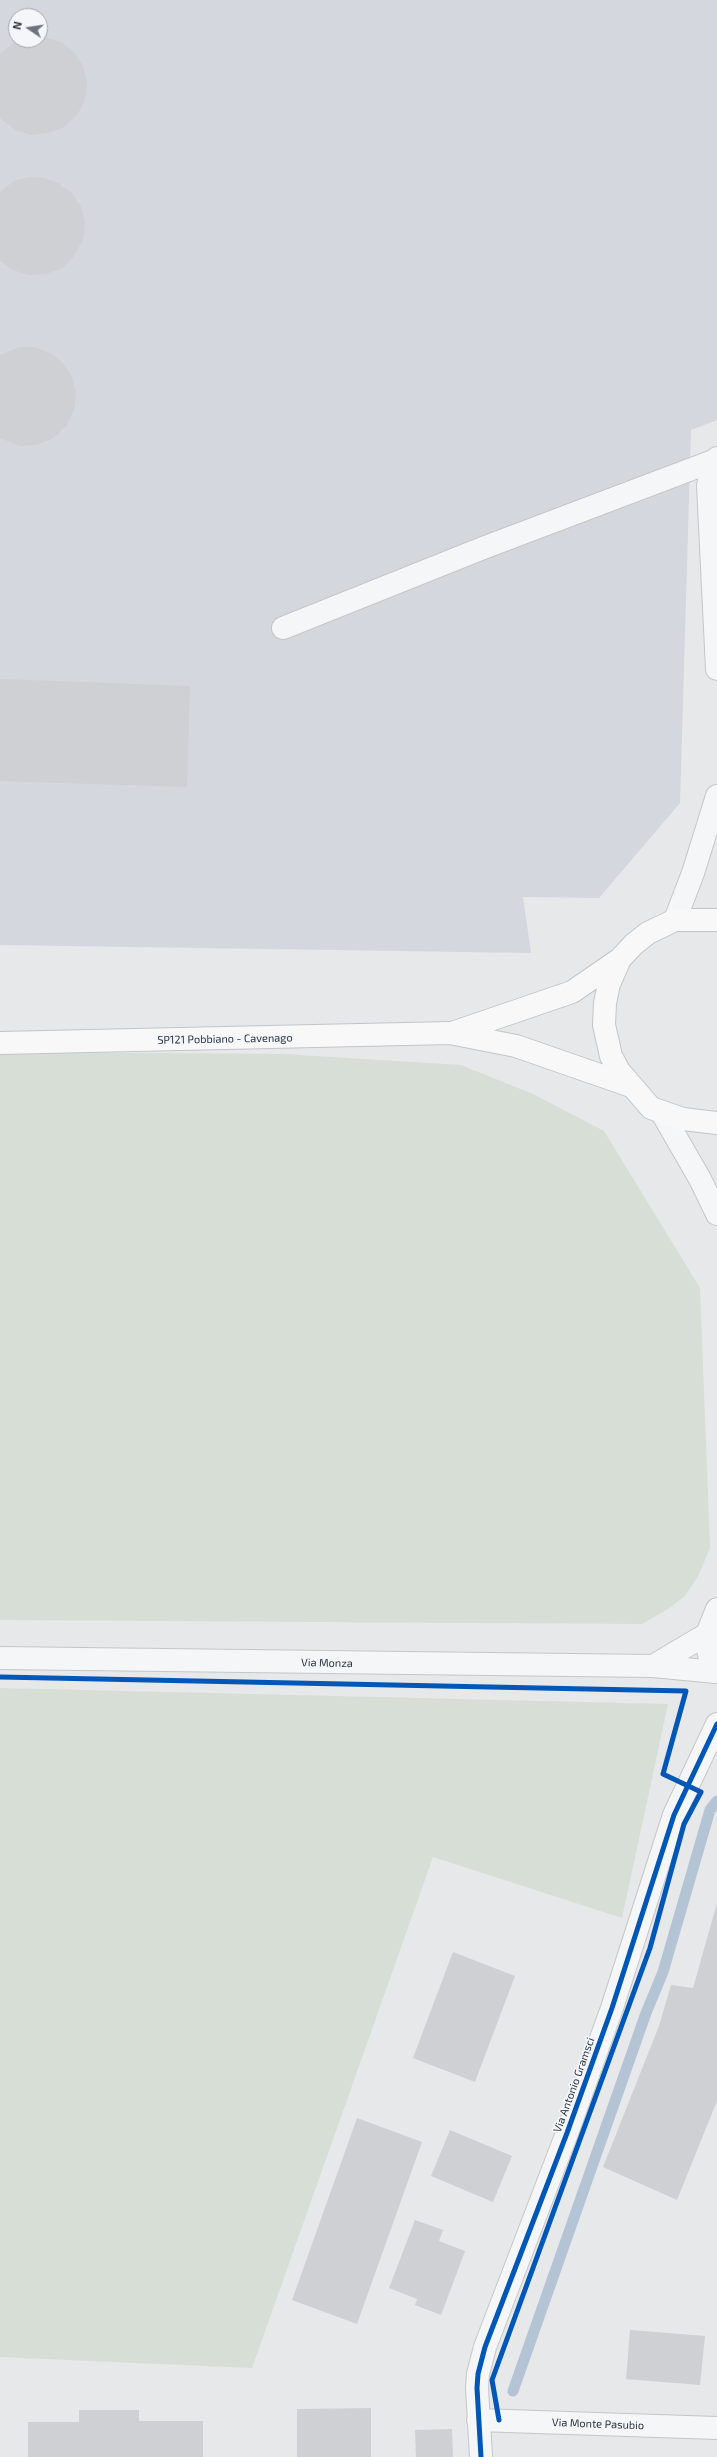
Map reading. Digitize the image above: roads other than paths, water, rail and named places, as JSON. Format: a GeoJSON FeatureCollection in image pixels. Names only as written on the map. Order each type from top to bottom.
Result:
{"type":"FeatureCollection","features":[{"type":"Feature","properties":{"kind":"main road"},"geometry":{"type":"LineString","coordinates":[[675,920],[717,920]]}},
{"type":"Feature","properties":{"kind":"main road","name":"SP121 Pobbiano - Cavenago"},"geometry":{"type":"LineString","coordinates":[[450,1033],[572,992],[620,959],[648,933],[675,920]]}},
{"type":"Feature","properties":{"kind":"main road"},"geometry":{"type":"LineString","coordinates":[[620,959],[609,984],[605,1003],[604,1025],[611,1056],[619,1071],[651,1108],[683,1119],[717,1123]]}},
{"type":"Feature","properties":{"kind":"main road","name":"SP121 Pobbiano - Cavenago"},"geometry":{"type":"LineString","coordinates":[[0,1043],[450,1033],[516,1046],[631,1086]]}},
{"type":"Feature","properties":{"kind":"street"},"geometry":{"type":"LineString","coordinates":[[283,628],[483,548],[715,460]]}},
{"type":"Feature","properties":{"kind":"street"},"geometry":{"type":"LineString","coordinates":[[715,460],[708,486],[717,669]]}},
{"type":"Feature","properties":{"kind":"street"},"geometry":{"type":"LineString","coordinates":[[675,920],[693,873],[717,796]]}},
{"type":"Feature","properties":{"kind":"street"},"geometry":{"type":"LineString","coordinates":[[662,1113],[700,1179],[717,1214]]}},
{"type":"Feature","properties":{"kind":"street"},"geometry":{"type":"LineString","coordinates":[[717,1609],[706,1634],[708,1652],[717,1672]]}},
{"type":"Feature","properties":{"kind":"street"},"geometry":{"type":"LineString","coordinates":[[653,1666],[706,1634]]}},
{"type":"Feature","properties":{"kind":"street","name":"Via Monza"},"geometry":{"type":"LineString","coordinates":[[0,1658],[653,1666],[717,1672]]}},
{"type":"Feature","properties":{"kind":"street","name":"Via Antonio Gramsci"},"geometry":{"type":"LineString","coordinates":[[481,2457],[478,2420],[478,2374],[489,2335],[567,2133],[612,2008],[674,1815],[717,1724]]}},
{"type":"Feature","properties":{"kind":"street","name":"Via Monte Pasubio"},"geometry":{"type":"LineString","coordinates":[[478,2420],[717,2428]]}},
{"type":"Feature","properties":{"kind":"waterway"},"geometry":{"type":"LineString","coordinates":[[513,2391],[646,2013],[663,1972],[710,1810],[717,1801]]}}]}
